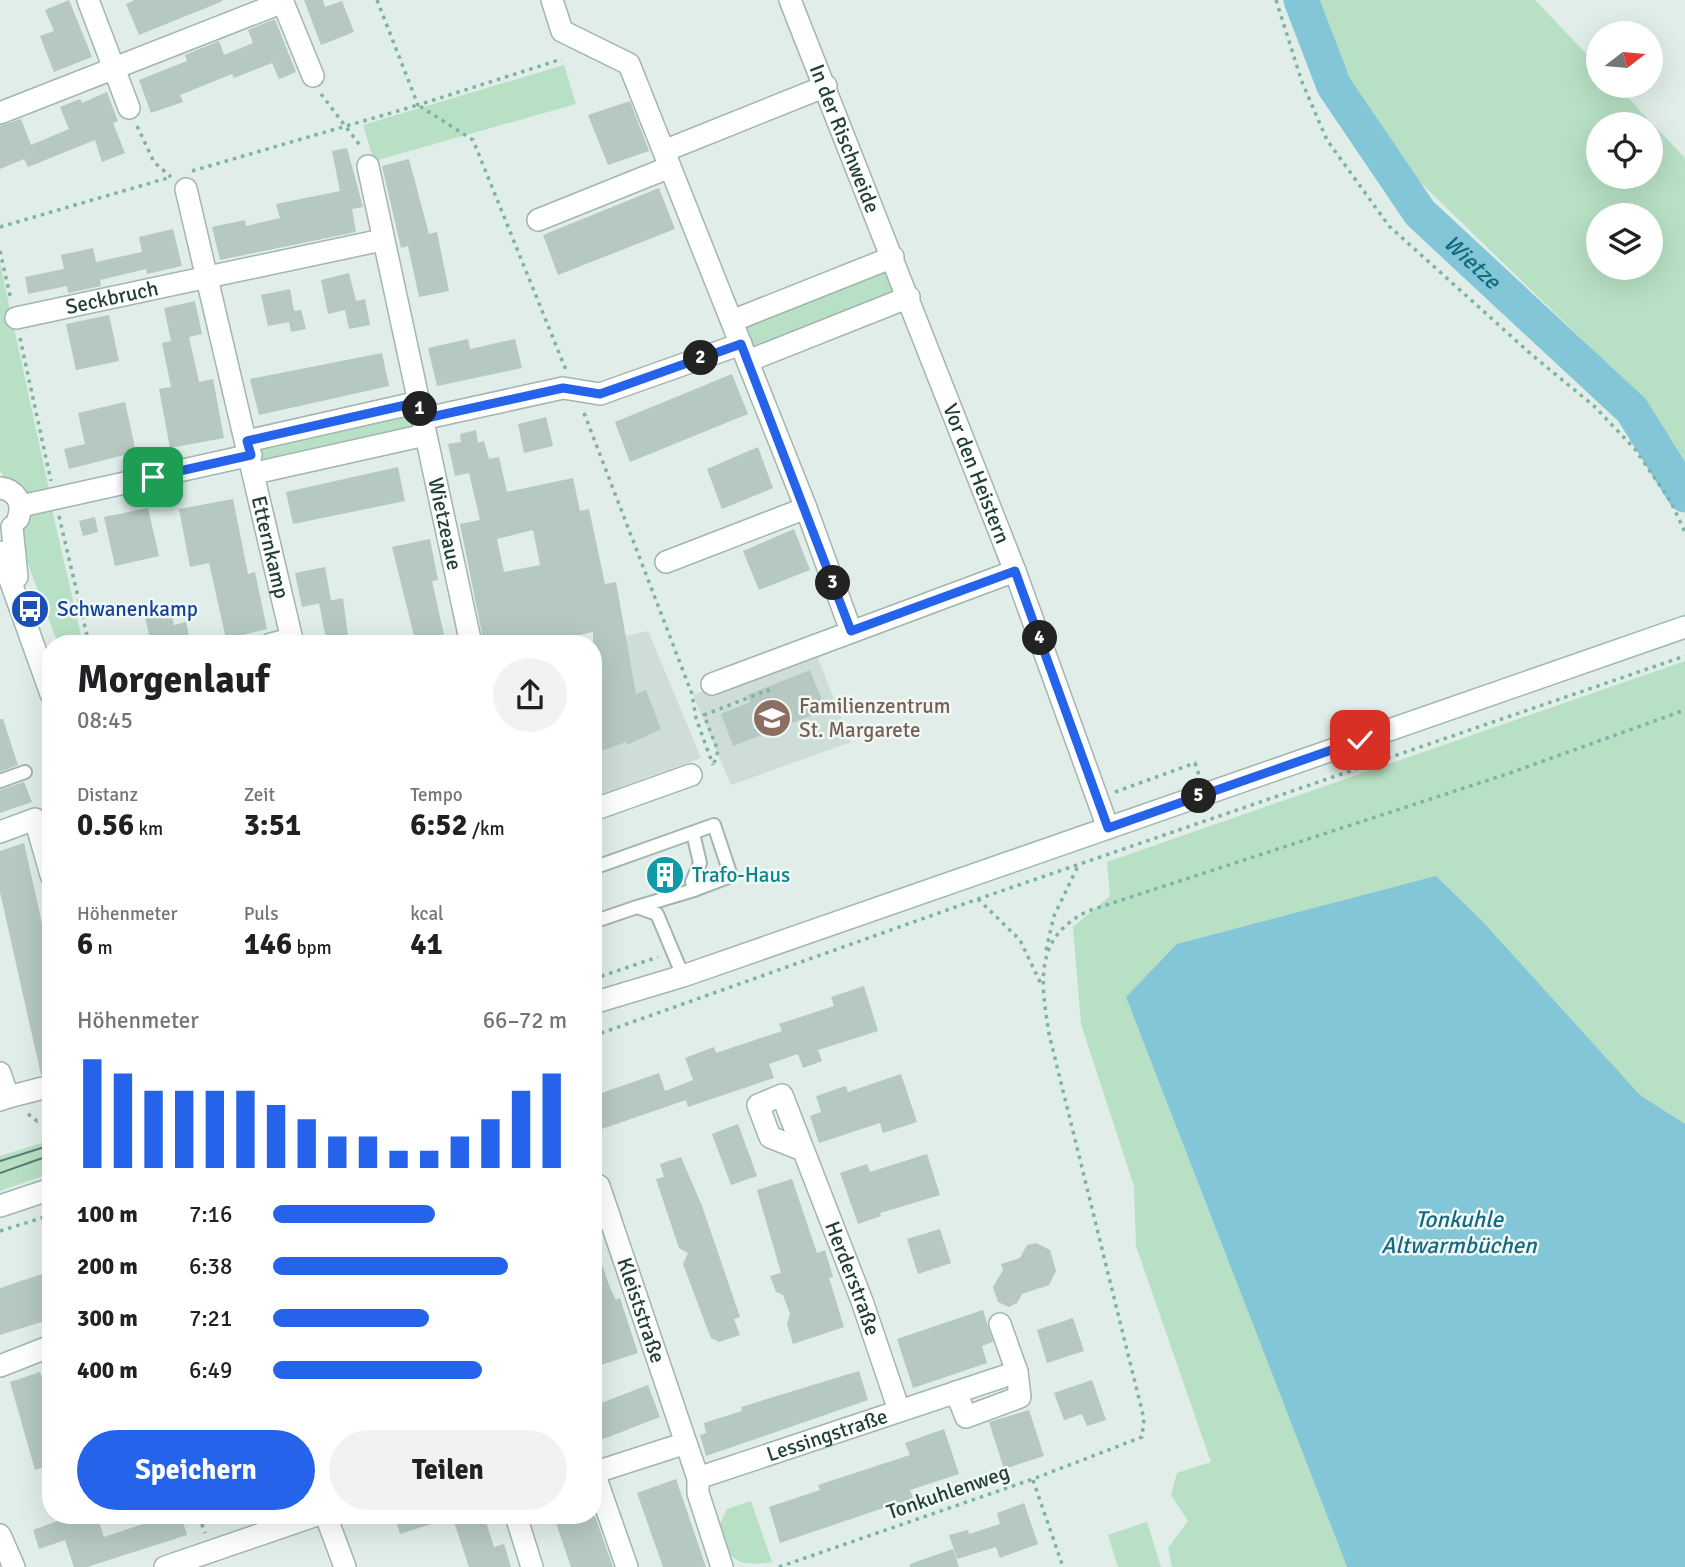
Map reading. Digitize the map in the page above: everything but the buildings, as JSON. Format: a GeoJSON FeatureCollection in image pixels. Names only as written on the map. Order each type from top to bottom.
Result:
{"type":"FeatureCollection","features":[{"type":"Feature","properties":{"kind":"street"},"geometry":{"type":"LineString","coordinates":[[88,0],[129,108]]}},
{"type":"Feature","properties":{"kind":"street"},"geometry":{"type":"LineString","coordinates":[[552,0],[562,31],[629,64],[806,508],[851,631]]}},
{"type":"Feature","properties":{"kind":"street","name":"In der Rischweide"},"geometry":{"type":"LineString","coordinates":[[790,0],[901,277]]}},
{"type":"Feature","properties":{"kind":"street"},"geometry":{"type":"LineString","coordinates":[[0,113],[282,1],[313,76]]}},
{"type":"Feature","properties":{"kind":"street"},"geometry":{"type":"LineString","coordinates":[[538,220],[826,86]]}},
{"type":"Feature","properties":{"kind":"street"},"geometry":{"type":"LineString","coordinates":[[368,166],[422,419]]}},
{"type":"Feature","properties":{"kind":"street"},"geometry":{"type":"LineString","coordinates":[[181,180],[251,456]]}},
{"type":"Feature","properties":{"kind":"street","name":"Seckbruch"},"geometry":{"type":"LineString","coordinates":[[16,318],[382,240]]}},
{"type":"Feature","properties":{"kind":"street"},"geometry":{"type":"LineString","coordinates":[[732,321],[893,257]]}},
{"type":"Feature","properties":{"kind":"street","name":"Vor den Heistern"},"geometry":{"type":"LineString","coordinates":[[901,277],[1015,571],[1108,828]]}},
{"type":"Feature","properties":{"kind":"street"},"geometry":{"type":"LineString","coordinates":[[21,506],[569,389],[600,394],[745,353],[909,297]]}},
{"type":"Feature","properties":{"kind":"street"},"geometry":{"type":"LineString","coordinates":[[251,456],[422,419]]}},
{"type":"Feature","properties":{"kind":"street","name":"Wietzeaue"},"geometry":{"type":"LineString","coordinates":[[422,419],[469,635]]}},
{"type":"Feature","properties":{"kind":"street","name":"Etternkamp"},"geometry":{"type":"LineString","coordinates":[[251,456],[291,635]]}},
{"type":"Feature","properties":{"kind":"street"},"geometry":{"type":"LineString","coordinates":[[1,487],[13,493],[21,506],[20,514],[6,529],[20,603]]}},
{"type":"Feature","properties":{"kind":"street"},"geometry":{"type":"LineString","coordinates":[[666,562],[806,508]]}},
{"type":"Feature","properties":{"kind":"street"},"geometry":{"type":"LineString","coordinates":[[0,552],[42,668]]}},
{"type":"Feature","properties":{"kind":"street"},"geometry":{"type":"LineString","coordinates":[[712,684],[1015,571]]}},
{"type":"Feature","properties":{"kind":"street"},"geometry":{"type":"LineString","coordinates":[[602,1000],[683,976],[1685,627]]}},
{"type":"Feature","properties":{"kind":"street"},"geometry":{"type":"LineString","coordinates":[[602,807],[691,775]]}},
{"type":"Feature","properties":{"kind":"street"},"geometry":{"type":"LineString","coordinates":[[0,832],[35,819],[42,844]]}},
{"type":"Feature","properties":{"kind":"street"},"geometry":{"type":"LineString","coordinates":[[0,1073],[4,1099],[42,1088]]}},
{"type":"Feature","properties":{"kind":"street","name":"Herderstraße"},"geometry":{"type":"LineString","coordinates":[[800,1149],[862,1301],[900,1410]]}},
{"type":"Feature","properties":{"kind":"street"},"geometry":{"type":"LineString","coordinates":[[0,1206],[42,1192]]}},
{"type":"Feature","properties":{"kind":"street","name":"Kleiststraße"},"geometry":{"type":"LineString","coordinates":[[602,1195],[686,1443]]}},
{"type":"Feature","properties":{"kind":"street","name":"Lessingstraße"},"geometry":{"type":"LineString","coordinates":[[698,1478],[956,1392],[966,1417],[1020,1397],[1017,1372],[1000,1324]]}},
{"type":"Feature","properties":{"kind":"street"},"geometry":{"type":"LineString","coordinates":[[0,1366],[42,1350]]}},
{"type":"Feature","properties":{"kind":"street"},"geometry":{"type":"LineString","coordinates":[[602,1470],[686,1443],[698,1478],[698,1493],[722,1567]]}},
{"type":"Feature","properties":{"kind":"street"},"geometry":{"type":"LineString","coordinates":[[602,1498],[627,1567]]}},
{"type":"Feature","properties":{"kind":"street"},"geometry":{"type":"LineString","coordinates":[[165,1567],[291,1524]]}},
{"type":"Feature","properties":{"kind":"street"},"geometry":{"type":"LineString","coordinates":[[329,1524],[345,1567]]}},
{"type":"Feature","properties":{"kind":"street"},"geometry":{"type":"LineString","coordinates":[[518,1524],[531,1567]]}},
{"type":"Feature","properties":{"kind":"street"},"geometry":{"type":"LineString","coordinates":[[0,1535],[14,1567]]}},
{"type":"Feature","properties":{"kind":"lane"},"geometry":{"type":"LineString","coordinates":[[0,780],[25,772]]}},
{"type":"Feature","properties":{"kind":"lane"},"geometry":{"type":"LineString","coordinates":[[602,866],[714,825],[731,876],[602,919]]}},
{"type":"Feature","properties":{"kind":"lane"},"geometry":{"type":"LineString","coordinates":[[693,833],[700,863],[692,882],[694,890]]}},
{"type":"Feature","properties":{"kind":"lane"},"geometry":{"type":"LineString","coordinates":[[637,907],[657,914],[683,976]]}},
{"type":"Feature","properties":{"kind":"path"},"geometry":{"type":"LineString","coordinates":[[377,0],[418,105],[473,140],[569,389],[692,694],[696,718],[713,765]]}},
{"type":"Feature","properties":{"kind":"path"},"geometry":{"type":"LineString","coordinates":[[1276,0],[1302,82],[1326,140],[1389,226],[1532,355],[1594,406],[1635,449],[1671,502],[1685,532]]}},
{"type":"Feature","properties":{"kind":"path"},"geometry":{"type":"LineString","coordinates":[[0,227],[181,180],[344,126],[562,59]]}},
{"type":"Feature","properties":{"kind":"path"},"geometry":{"type":"LineString","coordinates":[[313,76],[321,94],[344,126],[361,143],[368,166]]}},
{"type":"Feature","properties":{"kind":"path"},"geometry":{"type":"LineString","coordinates":[[129,108],[154,162],[181,180]]}},
{"type":"Feature","properties":{"kind":"path"},"geometry":{"type":"LineString","coordinates":[[0,251],[87,635]]}},
{"type":"Feature","properties":{"kind":"path"},"geometry":{"type":"LineString","coordinates":[[602,1033],[978,899],[1685,656]]}},
{"type":"Feature","properties":{"kind":"path"},"geometry":{"type":"LineString","coordinates":[[691,775],[713,765],[718,751],[704,715],[768,690],[769,695]]}},
{"type":"Feature","properties":{"kind":"path"},"geometry":{"type":"LineString","coordinates":[[1046,952],[1066,922],[1087,911],[1507,774],[1685,710]]}},
{"type":"Feature","properties":{"kind":"path"},"geometry":{"type":"LineString","coordinates":[[1097,798],[1195,763],[1201,780]]}},
{"type":"Feature","properties":{"kind":"path"},"geometry":{"type":"LineString","coordinates":[[1042,985],[1054,916],[1079,864]]}},
{"type":"Feature","properties":{"kind":"path"},"geometry":{"type":"LineString","coordinates":[[978,899],[1020,940],[1042,985]]}},
{"type":"Feature","properties":{"kind":"path"},"geometry":{"type":"LineString","coordinates":[[602,976],[673,952]]}},
{"type":"Feature","properties":{"kind":"path","name":"Tonkuhlenweg"},"geometry":{"type":"LineString","coordinates":[[779,1567],[1033,1479],[1142,1437],[1144,1419],[1049,1034],[1042,985]]}},
{"type":"Feature","properties":{"kind":"path"},"geometry":{"type":"LineString","coordinates":[[0,1231],[42,1218]]}},
{"type":"Feature","properties":{"kind":"path"},"geometry":{"type":"LineString","coordinates":[[1033,1479],[1063,1567]]}},
{"type":"Feature","properties":{"kind":"shaded area"},"geometry":{"type":"Polygon","coordinates":[[[648,631],[701,758],[602,794],[602,641],[648,631]]]}},
{"type":"Feature","properties":{"kind":"shaded area","name":"Familienzentrum St. Margarete"},"geometry":{"type":"Polygon","coordinates":[[[814,648],[851,742],[731,785],[693,695],[814,648]]]}},
{"type":"Feature","properties":{"kind":"green space"},"geometry":{"type":"Polygon","coordinates":[[[1313,0],[1535,0],[1586,53],[1586,98],[1628,98],[1642,112],[1586,112],[1586,189],[1663,189],[1663,135],[1685,158],[1685,473],[1628,384],[1357,121],[1313,0]]]}},
{"type":"Feature","properties":{"kind":"green space"},"geometry":{"type":"Polygon","coordinates":[[[564,65],[576,104],[374,161],[363,125],[564,65]]]}},
{"type":"Feature","properties":{"kind":"green space"},"geometry":{"type":"Polygon","coordinates":[[[890,262],[903,295],[750,356],[737,323],[890,262]]]}},
{"type":"Feature","properties":{"kind":"green space"},"geometry":{"type":"Polygon","coordinates":[[[0,263],[50,494],[29,500],[0,470],[0,263]]]}},
{"type":"Feature","properties":{"kind":"green space"},"geometry":{"type":"Polygon","coordinates":[[[415,408],[420,431],[260,468],[255,444],[415,408]]]}},
{"type":"Feature","properties":{"kind":"green space"},"geometry":{"type":"Polygon","coordinates":[[[51,505],[81,635],[55,635],[16,532],[27,511],[51,505]]]}},
{"type":"Feature","properties":{"kind":"green space"},"geometry":{"type":"Polygon","coordinates":[[[1685,661],[1685,1124],[1640,1095],[1485,924],[1126,997],[1347,1567],[1172,1567],[1168,1548],[1188,1521],[1171,1495],[1177,1473],[1211,1462],[1136,1246],[1134,1186],[1081,1024],[1073,927],[1110,896],[1107,862],[1685,661]]]}},
{"type":"Feature","properties":{"kind":"green space"},"geometry":{"type":"Polygon","coordinates":[[[42,1143],[42,1176],[0,1191],[0,1156],[42,1143]]]}},
{"type":"Feature","properties":{"kind":"green space"},"geometry":{"type":"Polygon","coordinates":[[[751,1501],[772,1562],[749,1563],[735,1559],[725,1548],[718,1528],[727,1509],[751,1501]]]}},
{"type":"Feature","properties":{"kind":"green space"},"geometry":{"type":"Polygon","coordinates":[[[1147,1522],[1161,1567],[1118,1567],[1108,1535],[1147,1522]]]}},
{"type":"Feature","properties":{"kind":"water","name":"Tonkuhle Altwarmbüchen"},"geometry":{"type":"Polygon","coordinates":[[[1436,876],[1485,924],[1640,1095],[1685,1124],[1685,1567],[1347,1567],[1126,997],[1177,944],[1436,876]]]}},
{"type":"Feature","properties":{"kind":"waterway","name":"Wietze"},"geometry":{"type":"LineString","coordinates":[[1301,0],[1334,86],[1420,213],[1632,410],[1685,495]]}},
{"type":"Feature","properties":{"kind":"tram line"},"geometry":{"type":"LineString","coordinates":[[0,1161],[42,1148]]}},
{"type":"Feature","properties":{"kind":"tram line"},"geometry":{"type":"LineString","coordinates":[[0,1173],[42,1158]]}},
{"type":"Feature","properties":{"kind":"place","name":"Schwanenkamp"},"geometry":{"type":"Point","coordinates":[30,609]}},
{"type":"Feature","properties":{"kind":"place","name":"Familienzentrum St. Margarete"},"geometry":{"type":"Point","coordinates":[772,718]}},
{"type":"Feature","properties":{"kind":"place","name":"Trafo-Haus"},"geometry":{"type":"Point","coordinates":[665,875]}},
{"type":"Feature","properties":{"kind":"route"},"geometry":{"type":"LineString","coordinates":[[153,477],[251,455],[247,441],[419,402],[422,419],[563,388],[600,394],[741,344],[851,631],[1015,571],[1108,828],[1360,740]]}}]}
